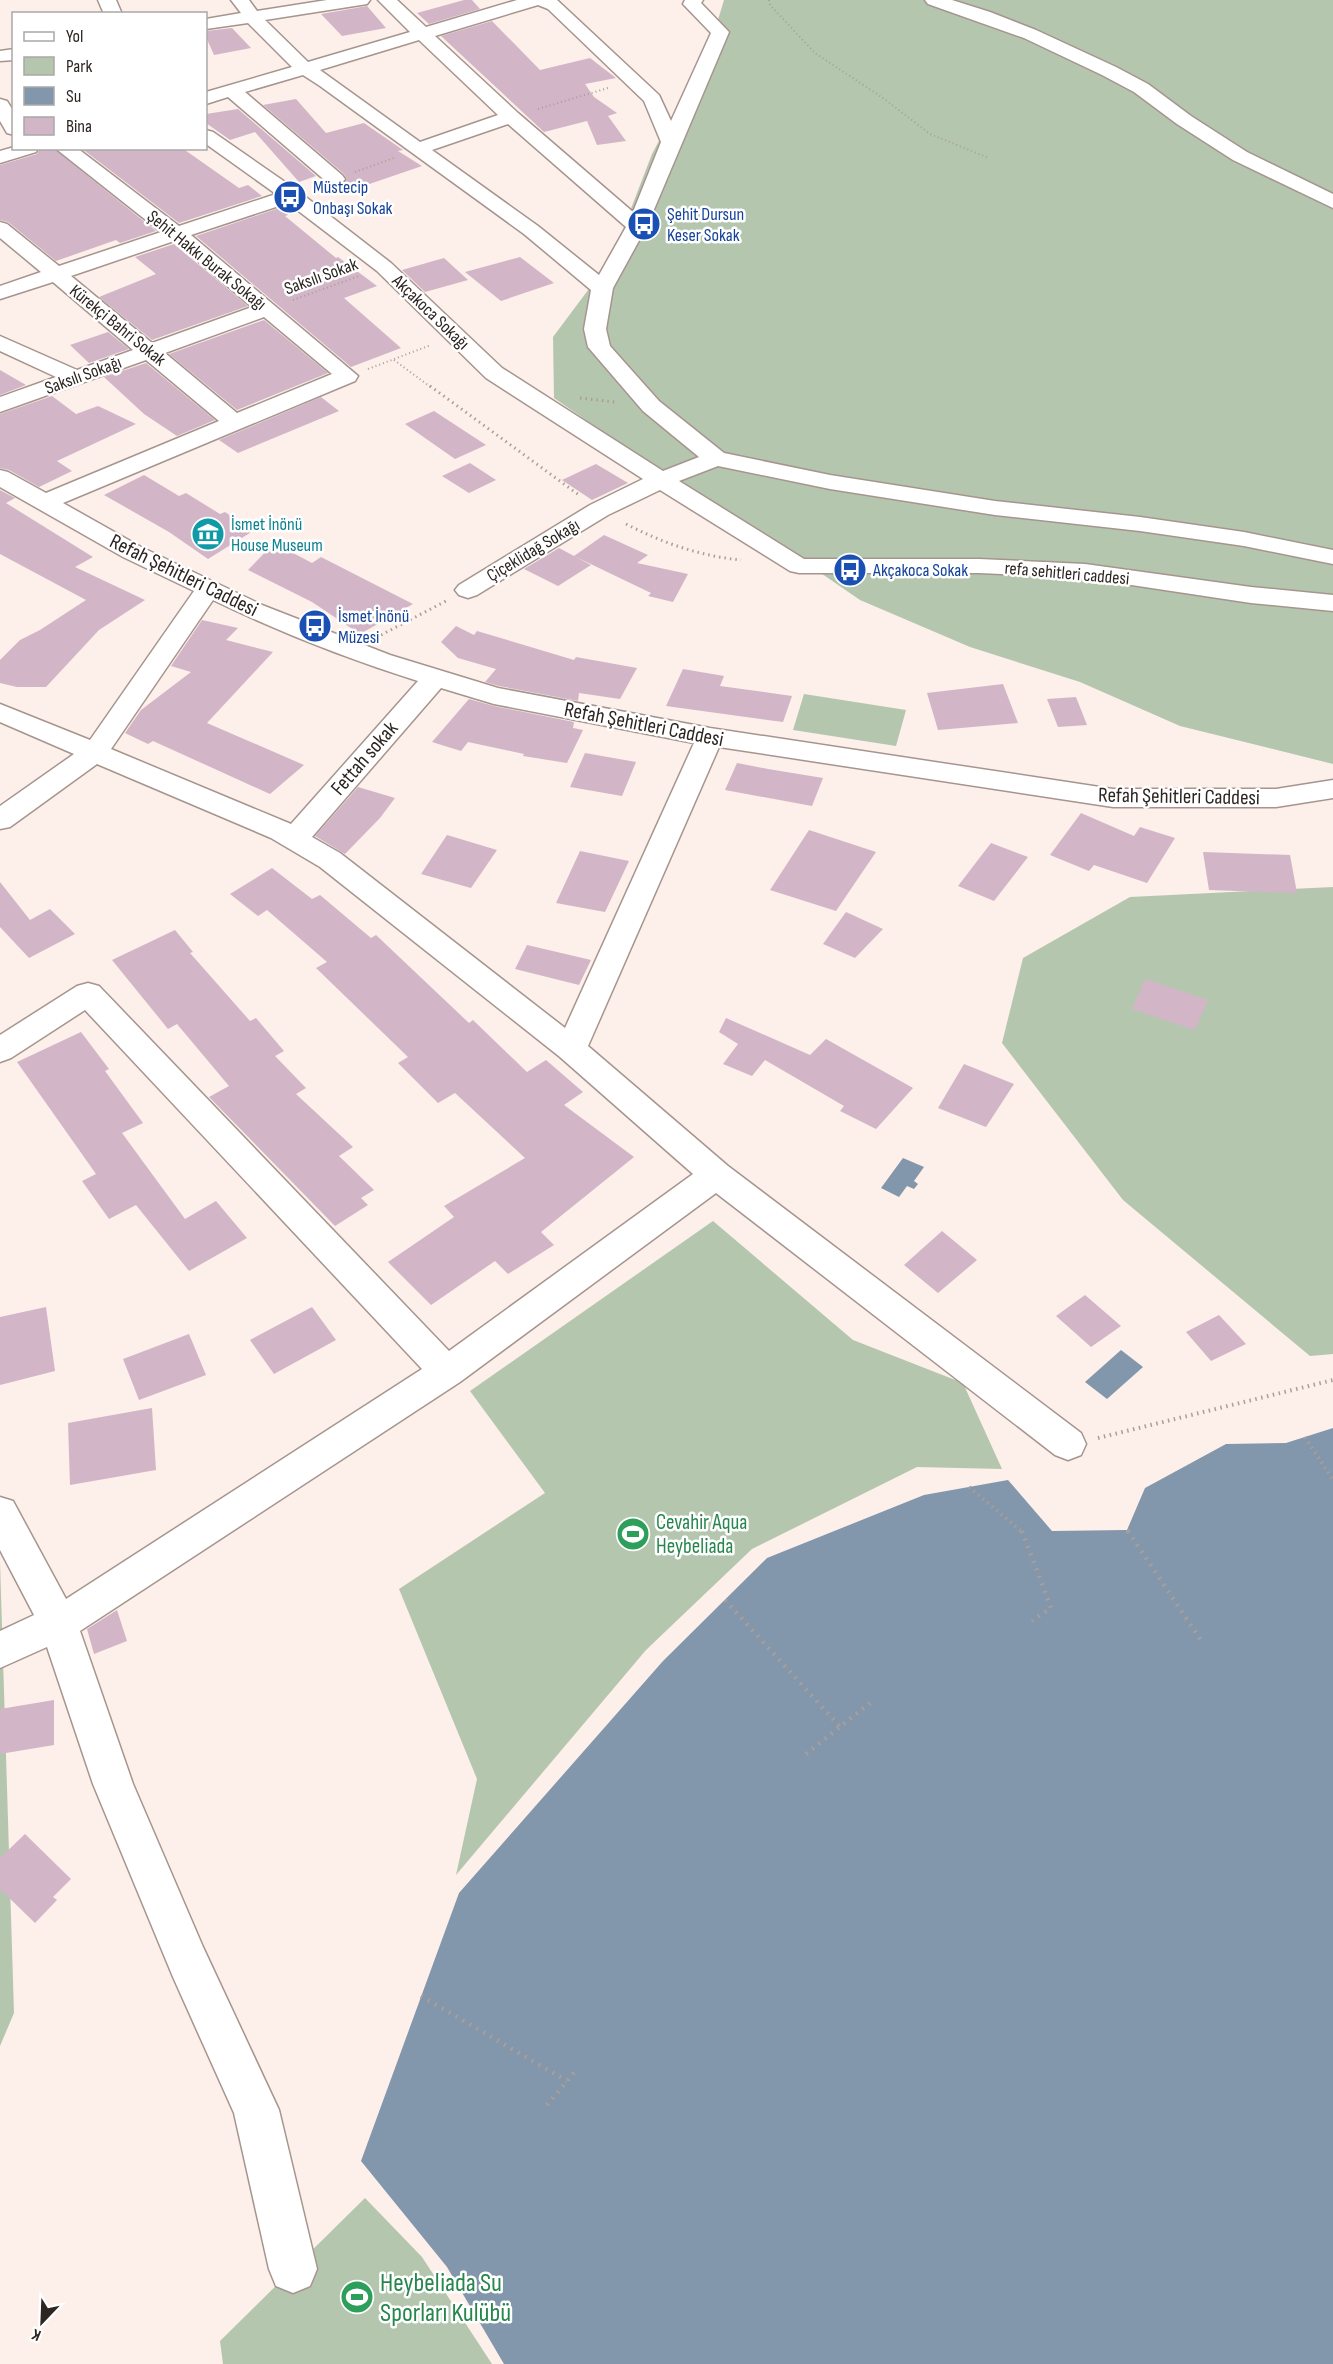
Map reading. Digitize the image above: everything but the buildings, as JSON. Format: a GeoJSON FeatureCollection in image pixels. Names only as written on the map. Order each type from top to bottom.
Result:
{"type":"FeatureCollection","features":[{"type":"Feature","properties":{"kind":"street"},"geometry":{"type":"LineString","coordinates":[[240,0],[252,17],[304,68],[327,82],[531,230],[602,288]]}},
{"type":"Feature","properties":{"kind":"street"},"geometry":{"type":"LineString","coordinates":[[207,24],[361,0]]}},
{"type":"Feature","properties":{"kind":"street"},"geometry":{"type":"LineString","coordinates":[[387,0],[511,117],[637,226]]}},
{"type":"Feature","properties":{"kind":"street"},"geometry":{"type":"LineString","coordinates":[[207,98],[422,34],[544,2],[576,0]]}},
{"type":"Feature","properties":{"kind":"street"},"geometry":{"type":"LineString","coordinates":[[694,0],[692,4],[720,32],[671,141],[660,174],[637,226],[602,288],[595,329],[599,347],[651,406],[716,459],[854,486],[995,508],[1140,524],[1244,539],[1333,557]]}},
{"type":"Feature","properties":{"kind":"street"},"geometry":{"type":"LineString","coordinates":[[934,0],[1030,34],[1109,71],[1141,88],[1184,120],[1240,156],[1333,201]]}},
{"type":"Feature","properties":{"kind":"street"},"geometry":{"type":"LineString","coordinates":[[544,2],[652,99],[671,141]]}},
{"type":"Feature","properties":{"kind":"street"},"geometry":{"type":"LineString","coordinates":[[231,90],[335,179]]}},
{"type":"Feature","properties":{"kind":"street"},"geometry":{"type":"LineString","coordinates":[[0,105],[12,126]]}},
{"type":"Feature","properties":{"kind":"street"},"geometry":{"type":"LineString","coordinates":[[417,149],[511,117]]}},
{"type":"Feature","properties":{"kind":"street","name":"Akçakoca Sokağı"},"geometry":{"type":"LineString","coordinates":[[207,137],[291,195],[384,267],[494,373],[799,566]]}},
{"type":"Feature","properties":{"kind":"street"},"geometry":{"type":"LineString","coordinates":[[0,157],[24,150]]}},
{"type":"Feature","properties":{"kind":"street","name":"Şehit Hakkı Burak Sokağı"},"geometry":{"type":"LineString","coordinates":[[66,150],[176,233],[348,376],[235,423]]}},
{"type":"Feature","properties":{"kind":"street"},"geometry":{"type":"LineString","coordinates":[[0,293],[291,195]]}},
{"type":"Feature","properties":{"kind":"street","name":"Kürekçi Bahri Sokak"},"geometry":{"type":"LineString","coordinates":[[0,228],[235,423]]}},
{"type":"Feature","properties":{"kind":"street","name":"Saksılı Sokağı"},"geometry":{"type":"LineString","coordinates":[[0,405],[267,309]]}},
{"type":"Feature","properties":{"kind":"street"},"geometry":{"type":"LineString","coordinates":[[0,343],[76,378]]}},
{"type":"Feature","properties":{"kind":"street"},"geometry":{"type":"LineString","coordinates":[[45,502],[235,423]]}},
{"type":"Feature","properties":{"kind":"street","name":"Çiçeklidağ Sokağı"},"geometry":{"type":"LineString","coordinates":[[468,590],[599,510],[661,480],[716,459]]}},
{"type":"Feature","properties":{"kind":"street","name":"Refah Şehitleri Caddesi"},"geometry":{"type":"LineString","coordinates":[[0,477],[132,552],[253,610],[353,650],[494,696],[710,737],[1113,798],[1276,798],[1333,789]]}},
{"type":"Feature","properties":{"kind":"street","name":"refa sehitleri caddesi"},"geometry":{"type":"LineString","coordinates":[[799,566],[979,566],[1085,571],[1251,596],[1333,603]]}},
{"type":"Feature","properties":{"kind":"street"},"geometry":{"type":"LineString","coordinates":[[0,820],[96,752],[209,588]]}},
{"type":"Feature","properties":{"kind":"street","name":"Fettah sokak"},"geometry":{"type":"LineString","coordinates":[[294,839],[435,678]]}},
{"type":"Feature","properties":{"kind":"street"},"geometry":{"type":"LineString","coordinates":[[0,712],[294,839],[330,860],[571,1048],[716,1175],[1068,1444]]}},
{"type":"Feature","properties":{"kind":"street"},"geometry":{"type":"LineString","coordinates":[[571,1048],[710,737]]}},
{"type":"Feature","properties":{"kind":"street"},"geometry":{"type":"LineString","coordinates":[[0,1050],[88,994],[447,1372]]}},
{"type":"Feature","properties":{"kind":"street"},"geometry":{"type":"LineString","coordinates":[[0,1650],[87,1607],[447,1372],[716,1175]]}},
{"type":"Feature","properties":{"kind":"street"},"geometry":{"type":"LineString","coordinates":[[0,1513],[58,1623],[113,1784],[188,1962],[256,2110],[293,2269]]}},
{"type":"Feature","properties":{"kind":"path"},"geometry":{"type":"LineString","coordinates":[[769,0],[770,5],[815,53],[883,98],[930,134],[989,158]]}},
{"type":"Feature","properties":{"kind":"path"},"geometry":{"type":"LineString","coordinates":[[511,117],[632,80]]}},
{"type":"Feature","properties":{"kind":"path","name":"Saksılı Sokak"},"geometry":{"type":"LineString","coordinates":[[267,309],[384,267]]}},
{"type":"Feature","properties":{"kind":"path"},"geometry":{"type":"LineString","coordinates":[[456,336],[394,360],[599,510],[645,534],[678,546],[710,557],[744,561]]}},
{"type":"Feature","properties":{"kind":"path"},"geometry":{"type":"LineString","coordinates":[[523,392],[651,406]]}},
{"type":"Feature","properties":{"kind":"path","name":"Çiçeklidağ Sokağı"},"geometry":{"type":"LineString","coordinates":[[353,650],[468,590]]}},
{"type":"Feature","properties":{"kind":"path"},"geometry":{"type":"LineString","coordinates":[[1068,1444],[1149,1427],[1333,1380]]}},
{"type":"Feature","properties":{"kind":"path"},"geometry":{"type":"LineString","coordinates":[[1305,1437],[1333,1480]]}},
{"type":"Feature","properties":{"kind":"path"},"geometry":{"type":"LineString","coordinates":[[969,1487],[1022,1531],[1051,1608],[1032,1621]]}},
{"type":"Feature","properties":{"kind":"path"},"geometry":{"type":"LineString","coordinates":[[1127,1530],[1202,1642]]}},
{"type":"Feature","properties":{"kind":"path"},"geometry":{"type":"LineString","coordinates":[[725,1600],[841,1728]]}},
{"type":"Feature","properties":{"kind":"path"},"geometry":{"type":"LineString","coordinates":[[806,1754],[875,1699]]}},
{"type":"Feature","properties":{"kind":"path"},"geometry":{"type":"LineString","coordinates":[[422,1996],[567,2081]]}},
{"type":"Feature","properties":{"kind":"path"},"geometry":{"type":"LineString","coordinates":[[547,2105],[577,2069]]}},
{"type":"Feature","properties":{"kind":"green space"},"geometry":{"type":"Polygon","coordinates":[[[724,0],[1333,0],[1333,764],[1180,726],[1080,682],[970,647],[860,600],[796,556],[702,500],[554,398],[553,337],[612,258],[652,154],[711,43],[724,0]]]}},
{"type":"Feature","properties":{"kind":"green space"},"geometry":{"type":"Polygon","coordinates":[[[804,694],[906,710],[896,746],[793,730],[804,694]]]}},
{"type":"Feature","properties":{"kind":"green space"},"geometry":{"type":"Polygon","coordinates":[[[1333,887],[1333,1354],[1310,1356],[1123,1200],[1002,1043],[1023,958],[1130,897],[1333,887]]]}},
{"type":"Feature","properties":{"kind":"green space","name":"Cevahir Aqua Heybeliada"},"geometry":{"type":"Polygon","coordinates":[[[713,1221],[853,1340],[963,1383],[1002,1469],[917,1467],[752,1549],[646,1650],[456,1875],[477,1779],[399,1589],[545,1493],[470,1391],[713,1221]]]}},
{"type":"Feature","properties":{"kind":"green space"},"geometry":{"type":"Polygon","coordinates":[[[0,1562],[14,2013],[0,2046],[0,1562]]]}},
{"type":"Feature","properties":{"kind":"green space","name":"Heybeliada Su Sporları Kulübü"},"geometry":{"type":"Polygon","coordinates":[[[365,2198],[422,2257],[492,2364],[223,2364],[220,2341],[365,2198]]]}},
{"type":"Feature","properties":{"kind":"water"},"geometry":{"type":"Polygon","coordinates":[[[903,1158],[924,1167],[914,1181],[918,1184],[914,1189],[907,1186],[899,1197],[881,1188],[903,1158]]]}},
{"type":"Feature","properties":{"kind":"water"},"geometry":{"type":"Polygon","coordinates":[[[1121,1350],[1143,1367],[1107,1399],[1085,1382],[1121,1350]]]}},
{"type":"Feature","properties":{"kind":"water"},"geometry":{"type":"Polygon","coordinates":[[[1333,1428],[1333,2364],[504,2364],[447,2267],[361,2161],[459,1893],[663,1661],[767,1558],[924,1495],[1008,1480],[1052,1531],[1127,1530],[1145,1488],[1226,1444],[1286,1443],[1333,1428]]]}},
{"type":"Feature","properties":{"kind":"place","name":"Müstecip Onbaşı Sokak"},"geometry":{"type":"Point","coordinates":[290,197]}},
{"type":"Feature","properties":{"kind":"place","name":"Şehit Dursun Keser Sokak"},"geometry":{"type":"Point","coordinates":[644,224]}},
{"type":"Feature","properties":{"kind":"place","name":"İsmet İnönü House Museum"},"geometry":{"type":"Point","coordinates":[208,534]}},
{"type":"Feature","properties":{"kind":"place","name":"Akçakoca Sokak"},"geometry":{"type":"Point","coordinates":[850,570]}},
{"type":"Feature","properties":{"kind":"place","name":"İsmet İnönü Müzesi"},"geometry":{"type":"Point","coordinates":[315,626]}},
{"type":"Feature","properties":{"kind":"place","name":"Cevahir Aqua Heybeliada"},"geometry":{"type":"Point","coordinates":[633,1534]}},
{"type":"Feature","properties":{"kind":"place","name":"Heybeliada Su Sporları Kulübü"},"geometry":{"type":"Point","coordinates":[357,2297]}}]}
